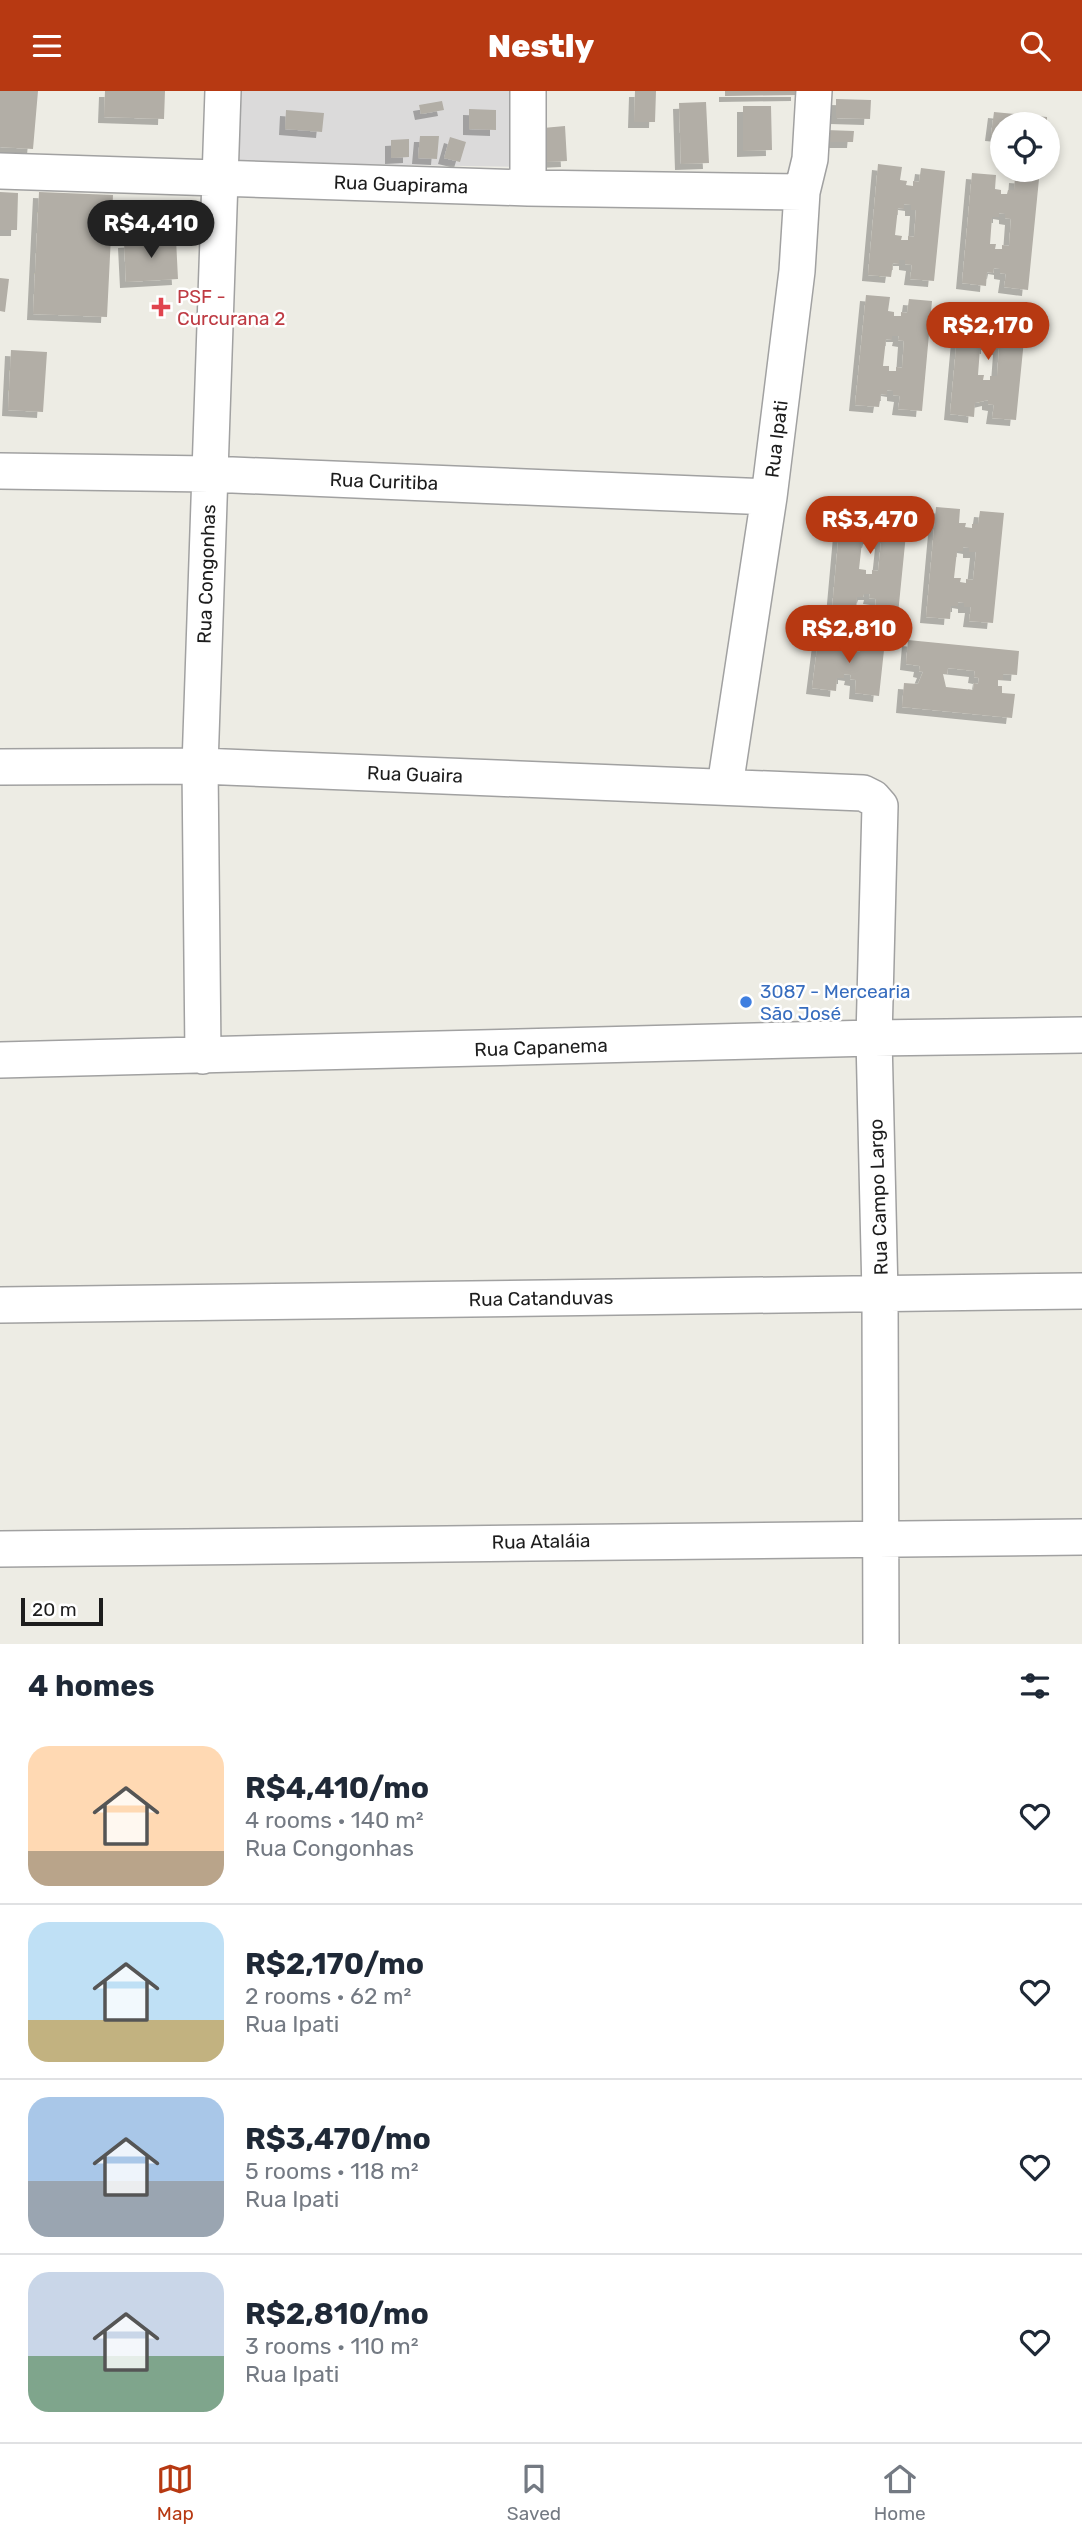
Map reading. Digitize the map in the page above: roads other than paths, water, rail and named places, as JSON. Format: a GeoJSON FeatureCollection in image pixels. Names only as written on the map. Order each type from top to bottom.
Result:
{"type":"FeatureCollection","features":[{"type":"Feature","properties":{"kind":"street","name":"Rua Congonhas"},"geometry":{"type":"LineString","coordinates":[[203,1056],[200,766],[223,91]]}},
{"type":"Feature","properties":{"kind":"street"},"geometry":{"type":"LineString","coordinates":[[528,91],[528,188]]}},
{"type":"Feature","properties":{"kind":"street","name":"Rua Ipati"},"geometry":{"type":"LineString","coordinates":[[725,786],[769,497],[797,271],[802,192],[810,159],[814,91]]}},
{"type":"Feature","properties":{"kind":"street","name":"Rua Guapirama"},"geometry":{"type":"LineString","coordinates":[[0,171],[528,188],[802,192]]}},
{"type":"Feature","properties":{"kind":"street","name":"Rua Curitiba"},"geometry":{"type":"LineString","coordinates":[[0,471],[209,474],[769,497]]}},
{"type":"Feature","properties":{"kind":"street","name":"Rua Guaira"},"geometry":{"type":"LineString","coordinates":[[0,767],[200,766],[829,791]]}},
{"type":"Feature","properties":{"kind":"street","name":"Rua Campo Largo"},"geometry":{"type":"LineString","coordinates":[[829,791],[863,793],[873,798],[880,806],[874,1038],[880,1294],[881,1644]]}},
{"type":"Feature","properties":{"kind":"street","name":"Rua Capanema"},"geometry":{"type":"LineString","coordinates":[[0,1060],[1082,1035]]}},
{"type":"Feature","properties":{"kind":"street","name":"Rua Catanduvas"},"geometry":{"type":"LineString","coordinates":[[0,1305],[1082,1291]]}},
{"type":"Feature","properties":{"kind":"street","name":"Rua Ataláia"},"geometry":{"type":"LineString","coordinates":[[0,1549],[879,1537],[1082,1537]]}},
{"type":"Feature","properties":{"kind":"place","name":"PSF - Curcurana 2"},"geometry":{"type":"Point","coordinates":[161,307]}},
{"type":"Feature","properties":{"kind":"place","name":"3087 - Mercearia São José"},"geometry":{"type":"Point","coordinates":[746,1002]}}]}
